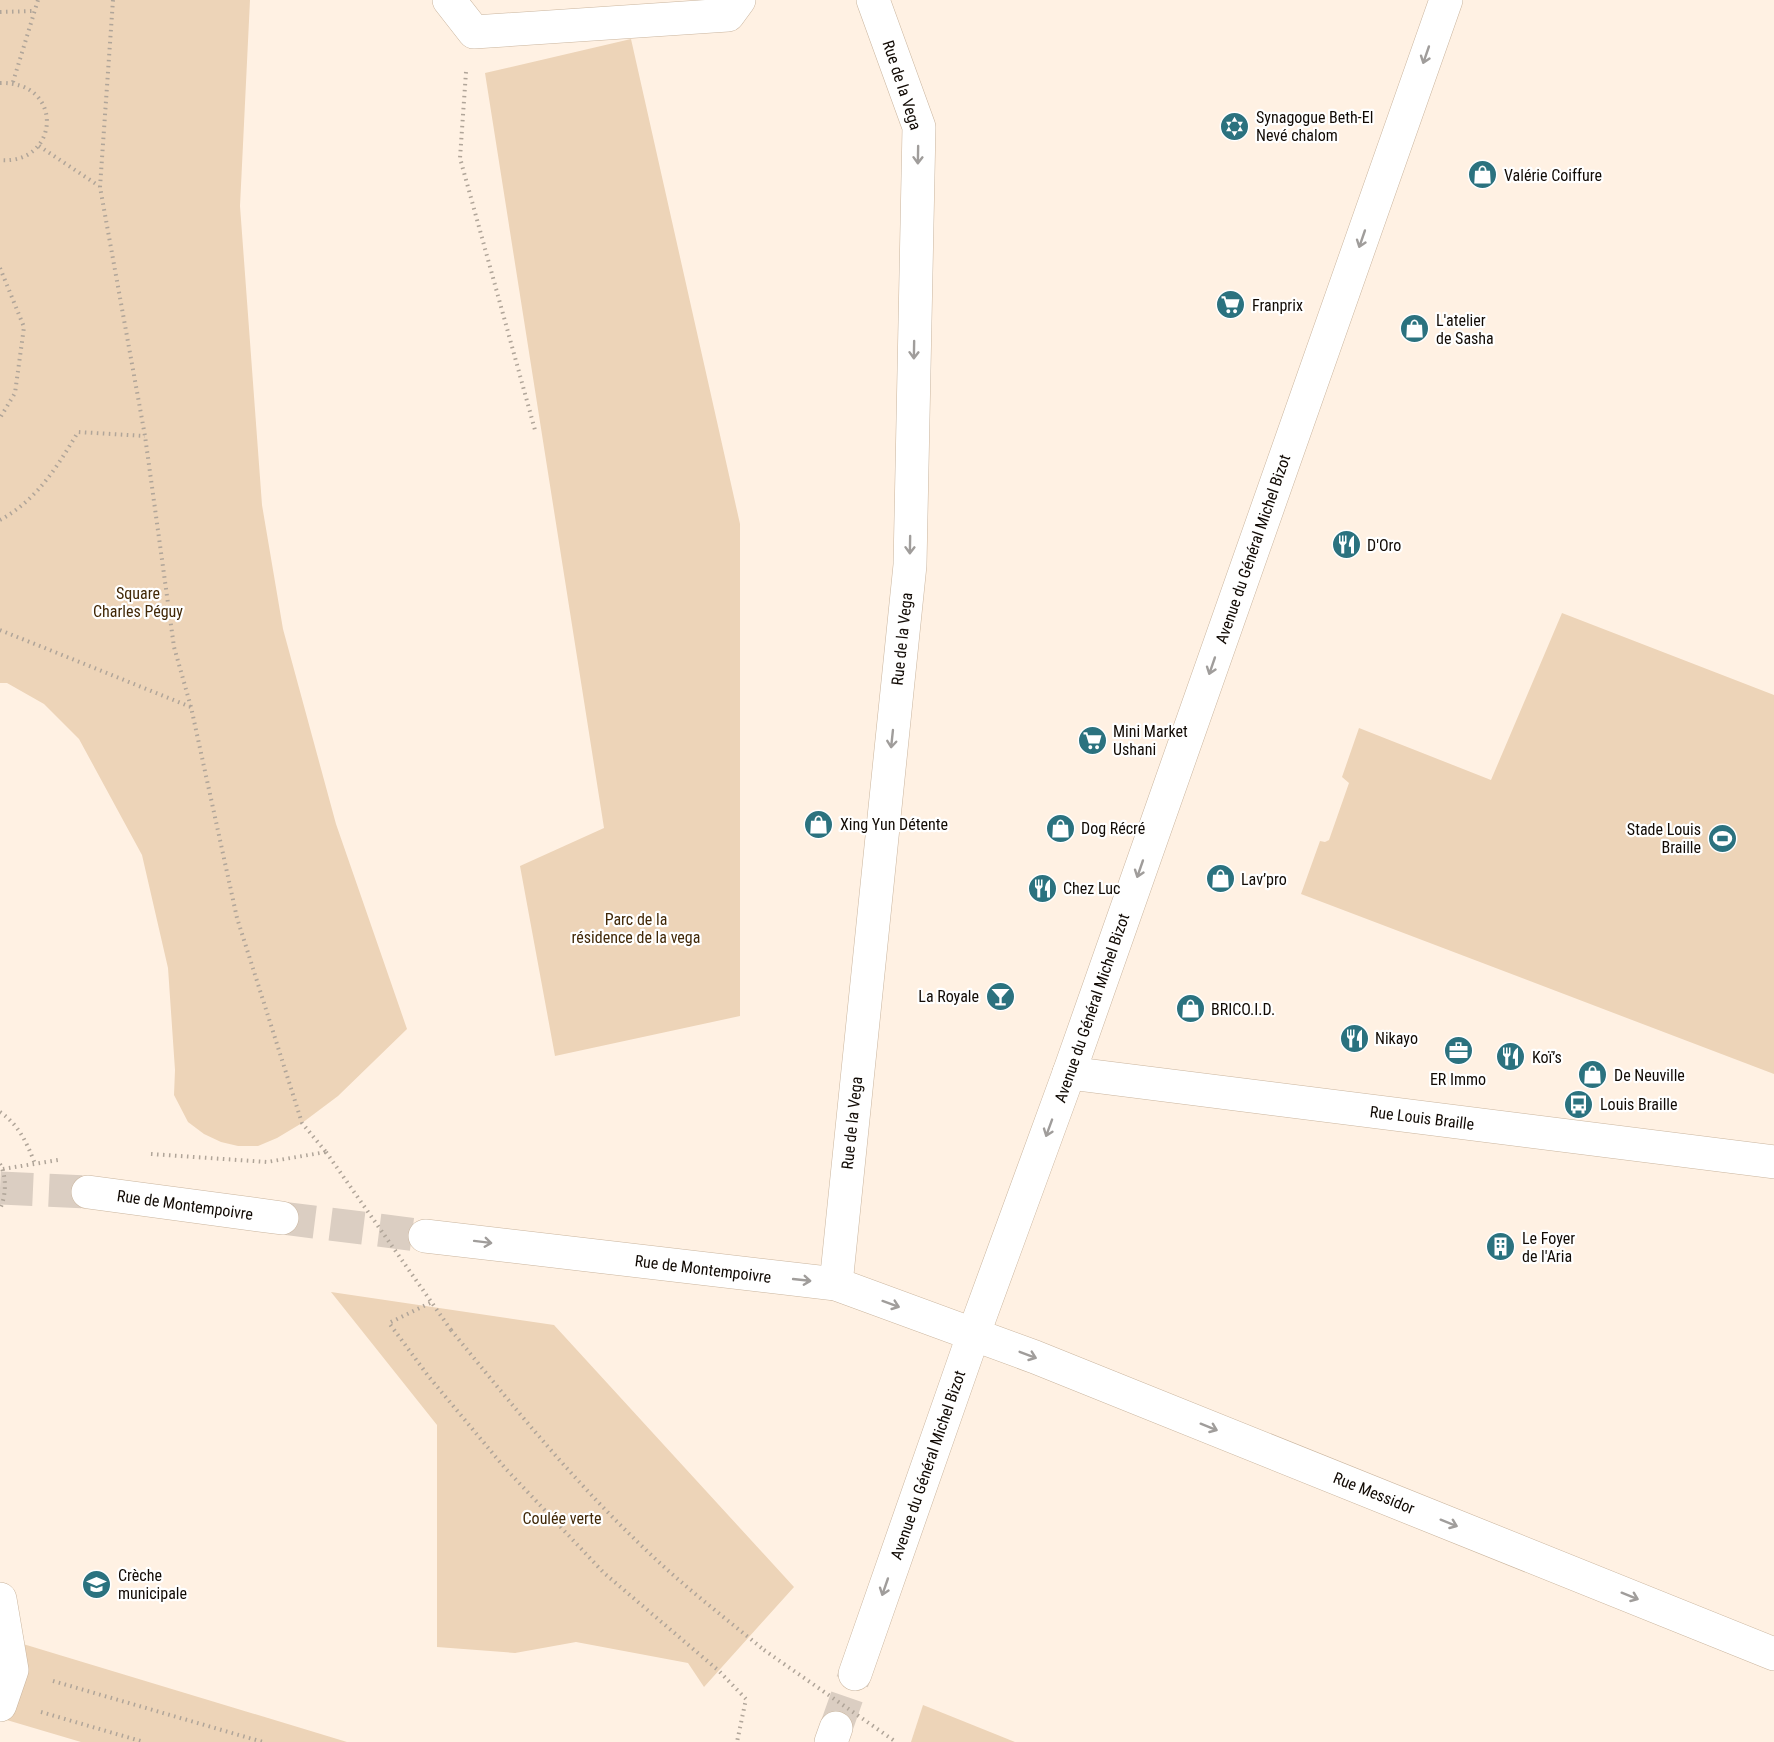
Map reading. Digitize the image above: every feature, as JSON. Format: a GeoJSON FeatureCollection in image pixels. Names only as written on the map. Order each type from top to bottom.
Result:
{"type":"FeatureCollection","features":[{"type":"Feature","properties":{"kind":"street"},"geometry":{"type":"LineString","coordinates":[[449,0],[474,32],[728,15],[739,0]]}},
{"type":"Feature","properties":{"kind":"street","name":"Rue de la Vega"},"geometry":{"type":"LineString","coordinates":[[836,1284],[910,565],[919,127],[873,0]]}},
{"type":"Feature","properties":{"kind":"street","name":"Avenue du Général Michel Bizot"},"geometry":{"type":"LineString","coordinates":[[855,1674],[974,1333],[1069,1074],[1446,0]]}},
{"type":"Feature","properties":{"kind":"street","name":"Rue Louis Braille"},"geometry":{"type":"LineString","coordinates":[[1069,1074],[1774,1162]]}},
{"type":"Feature","properties":{"kind":"street","name":"Rue de Montempoivre"},"geometry":{"type":"LineString","coordinates":[[88,1192],[282,1218]]}},
{"type":"Feature","properties":{"kind":"street","name":"Rue de Montempoivre"},"geometry":{"type":"LineString","coordinates":[[425,1236],[836,1284],[974,1333]]}},
{"type":"Feature","properties":{"kind":"street","name":"Rue Messidor"},"geometry":{"type":"LineString","coordinates":[[974,1333],[1774,1653]]}},
{"type":"Feature","properties":{"kind":"street"},"geometry":{"type":"LineString","coordinates":[[0,1599],[12,1670],[1,1703]]}},
{"type":"Feature","properties":{"kind":"path"},"geometry":{"type":"LineString","coordinates":[[13,82],[38,0]]}},
{"type":"Feature","properties":{"kind":"path"},"geometry":{"type":"LineString","coordinates":[[113,0],[100,186],[145,436],[174,647],[191,707],[237,918],[302,1123],[326,1152],[430,1303],[549,1451],[645,1549],[697,1596],[764,1650],[896,1742]]}},
{"type":"Feature","properties":{"kind":"path"},"geometry":{"type":"LineString","coordinates":[[0,12],[34,11]]}},
{"type":"Feature","properties":{"kind":"path"},"geometry":{"type":"LineString","coordinates":[[474,32],[467,58],[460,158],[535,430]]}},
{"type":"Feature","properties":{"kind":"path"},"geometry":{"type":"LineString","coordinates":[[0,83],[13,82],[26,86],[37,95],[44,107],[47,120],[45,134],[39,146],[29,155],[16,161],[0,160]]}},
{"type":"Feature","properties":{"kind":"path"},"geometry":{"type":"LineString","coordinates":[[39,146],[100,186]]}},
{"type":"Feature","properties":{"kind":"path"},"geometry":{"type":"LineString","coordinates":[[0,268],[24,327],[15,393],[0,418]]}},
{"type":"Feature","properties":{"kind":"path"},"geometry":{"type":"LineString","coordinates":[[0,520],[39,491],[78,432],[145,436]]}},
{"type":"Feature","properties":{"kind":"path"},"geometry":{"type":"LineString","coordinates":[[0,630],[191,707]]}},
{"type":"Feature","properties":{"kind":"path"},"geometry":{"type":"LineString","coordinates":[[0,1112],[15,1124],[35,1164]]}},
{"type":"Feature","properties":{"kind":"path"},"geometry":{"type":"LineString","coordinates":[[0,1164],[3,1169],[5,1186],[0,1209]]}},
{"type":"Feature","properties":{"kind":"path"},"geometry":{"type":"LineString","coordinates":[[430,1303],[389,1323],[429,1377],[505,1468],[604,1573],[718,1671],[746,1699],[738,1742]]}},
{"type":"Feature","properties":{"kind":"path"},"geometry":{"type":"LineString","coordinates":[[12,1670],[263,1742]]}},
{"type":"Feature","properties":{"kind":"path"},"geometry":{"type":"LineString","coordinates":[[1,1703],[144,1742]]}},
{"type":"Feature","properties":{"kind":"green space","name":"Square Charles Péguy"},"geometry":{"type":"Polygon","coordinates":[[[0,0],[250,0],[240,206],[262,505],[283,629],[336,824],[407,1029],[338,1096],[302,1123],[258,1146],[238,1146],[221,1142],[204,1134],[188,1122],[174,1095],[175,1070],[168,968],[142,855],[79,739],[44,704],[7,683],[0,683],[0,0]]]}},
{"type":"Feature","properties":{"kind":"green space","name":"Parc de la résidence de la vega"},"geometry":{"type":"Polygon","coordinates":[[[631,39],[740,524],[740,1016],[555,1056],[520,866],[604,828],[485,73],[631,39]]]}},
{"type":"Feature","properties":{"kind":"green space"},"geometry":{"type":"Polygon","coordinates":[[[1562,613],[1774,695],[1774,1074],[1301,894],[1320,841],[1329,840],[1349,783],[1342,777],[1359,728],[1491,780],[1562,613]]]}},
{"type":"Feature","properties":{"kind":"green space","name":"Coulée verte"},"geometry":{"type":"Polygon","coordinates":[[[331,1292],[554,1325],[794,1587],[704,1687],[688,1663],[576,1642],[515,1653],[437,1647],[437,1425],[331,1292]]]}},
{"type":"Feature","properties":{"kind":"green space"},"geometry":{"type":"Polygon","coordinates":[[[0,1637],[347,1742],[81,1742],[0,1718],[0,1637]]]}},
{"type":"Feature","properties":{"kind":"green space"},"geometry":{"type":"Polygon","coordinates":[[[923,1705],[1015,1742],[911,1742],[923,1705]]]}},
{"type":"Feature","properties":{"kind":"tunnel"},"geometry":{"type":"LineString","coordinates":[[0,1188],[88,1192]]}},
{"type":"Feature","properties":{"kind":"tunnel"},"geometry":{"type":"LineString","coordinates":[[282,1218],[425,1236]]}},
{"type":"Feature","properties":{"kind":"tunnel"},"geometry":{"type":"LineString","coordinates":[[836,1728],[855,1674]]}},
{"type":"Feature","properties":{"kind":"place","name":"Synagogue Beth-El Nevé chalom"},"geometry":{"type":"Point","coordinates":[1235,126]}},
{"type":"Feature","properties":{"kind":"place","name":"Valérie Coiffure"},"geometry":{"type":"Point","coordinates":[1483,175]}},
{"type":"Feature","properties":{"kind":"place","name":"Franprix"},"geometry":{"type":"Point","coordinates":[1231,305]}},
{"type":"Feature","properties":{"kind":"place","name":"L'atelier de Sasha"},"geometry":{"type":"Point","coordinates":[1415,329]}},
{"type":"Feature","properties":{"kind":"place","name":"D'Oro"},"geometry":{"type":"Point","coordinates":[1346,545]}},
{"type":"Feature","properties":{"kind":"place","name":"Mini Market Ushani"},"geometry":{"type":"Point","coordinates":[1092,740]}},
{"type":"Feature","properties":{"kind":"place","name":"Xing Yun Détente"},"geometry":{"type":"Point","coordinates":[819,824]}},
{"type":"Feature","properties":{"kind":"place","name":"Dog Récré"},"geometry":{"type":"Point","coordinates":[1060,828]}},
{"type":"Feature","properties":{"kind":"place","name":"Stade Louis Braille"},"geometry":{"type":"Point","coordinates":[1722,838]}},
{"type":"Feature","properties":{"kind":"place","name":"Lav’pro"},"geometry":{"type":"Point","coordinates":[1220,879]}},
{"type":"Feature","properties":{"kind":"place","name":"Chez Luc"},"geometry":{"type":"Point","coordinates":[1042,888]}},
{"type":"Feature","properties":{"kind":"place","name":"La Royale"},"geometry":{"type":"Point","coordinates":[1000,996]}},
{"type":"Feature","properties":{"kind":"place","name":"BRICO.I.D."},"geometry":{"type":"Point","coordinates":[1190,1009]}},
{"type":"Feature","properties":{"kind":"place","name":"Nikayo"},"geometry":{"type":"Point","coordinates":[1354,1038]}},
{"type":"Feature","properties":{"kind":"place","name":"ER Immo"},"geometry":{"type":"Point","coordinates":[1458,1051]}},
{"type":"Feature","properties":{"kind":"place","name":"Koï’s"},"geometry":{"type":"Point","coordinates":[1511,1057]}},
{"type":"Feature","properties":{"kind":"place","name":"De Neuville"},"geometry":{"type":"Point","coordinates":[1593,1075]}},
{"type":"Feature","properties":{"kind":"place","name":"Louis Braille"},"geometry":{"type":"Point","coordinates":[1579,1104]}},
{"type":"Feature","properties":{"kind":"place","name":"Le Foyer de l'Aria"},"geometry":{"type":"Point","coordinates":[1501,1247]}},
{"type":"Feature","properties":{"kind":"place","name":"Crèche municipale"},"geometry":{"type":"Point","coordinates":[97,1584]}}]}
